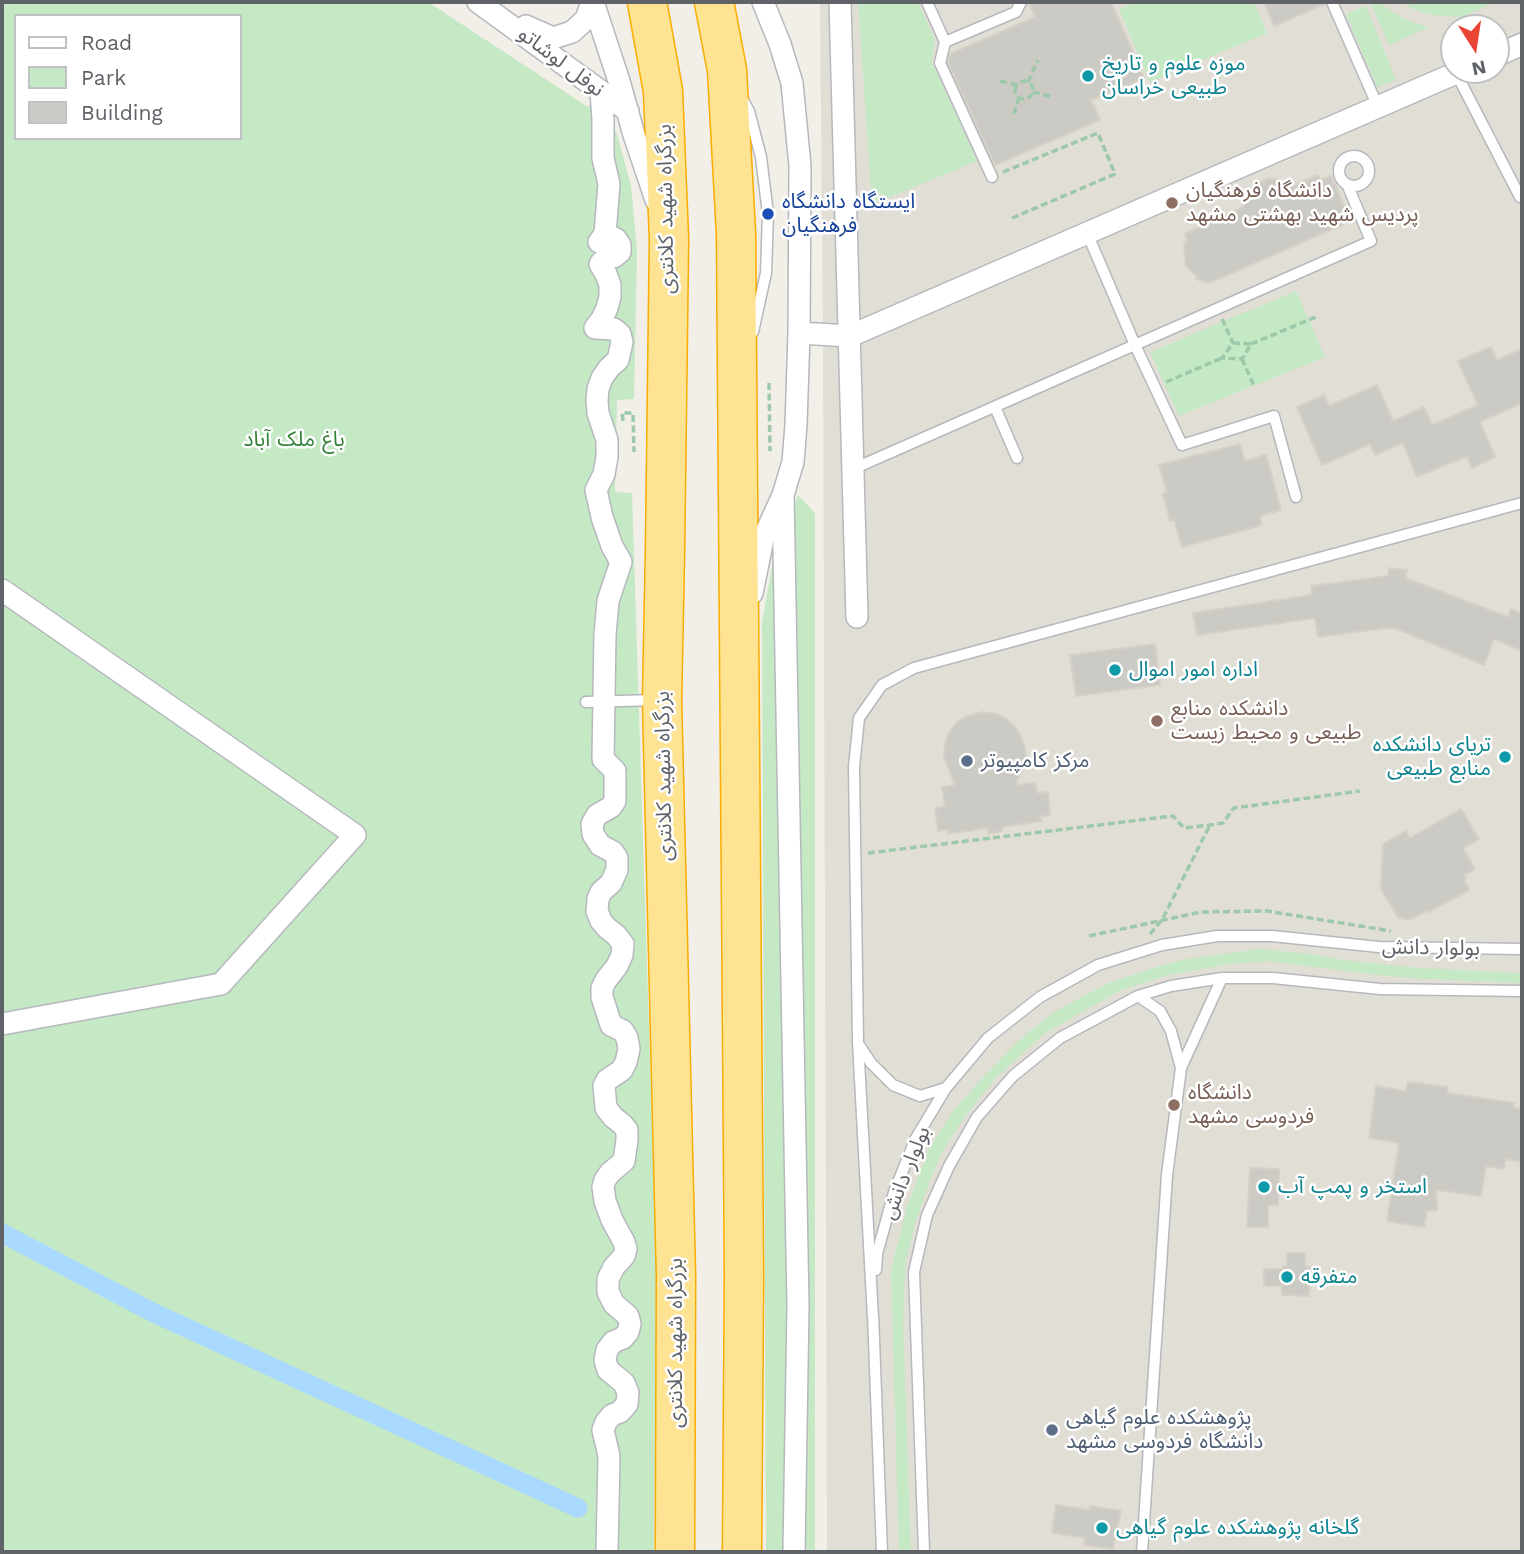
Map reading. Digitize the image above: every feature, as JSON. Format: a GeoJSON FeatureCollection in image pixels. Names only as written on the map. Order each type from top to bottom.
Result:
{"type":"FeatureCollection","features":[{"type":"Feature","properties":{"kind":"highway","name":"بزرگراه شهید کلانتری"},"geometry":{"type":"LineString","coordinates":[[647,2],[663,91],[669,239],[662,700],[676,1276],[675,1552]]}},
{"type":"Feature","properties":{"kind":"highway"},"geometry":{"type":"LineString","coordinates":[[714,2],[727,70],[736,233],[744,1277],[742,1552]]}},
{"type":"Feature","properties":{"kind":"street","name":"نوفل لوشاتو"},"geometry":{"type":"LineString","coordinates":[[487,7],[553,38],[572,32],[586,19],[592,2]]}},
{"type":"Feature","properties":{"kind":"street"},"geometry":{"type":"LineString","coordinates":[[592,2],[620,81],[669,239]]}},
{"type":"Feature","properties":{"kind":"street"},"geometry":{"type":"LineString","coordinates":[[740,653],[764,539],[783,495],[793,462],[796,425],[800,166],[792,83],[764,2]]}},
{"type":"Feature","properties":{"kind":"street"},"geometry":{"type":"LineString","coordinates":[[841,2],[857,617]]}},
{"type":"Feature","properties":{"kind":"street","name":"نوفل لوشاتو"},"geometry":{"type":"LineString","coordinates":[[487,7],[628,111]]}},
{"type":"Feature","properties":{"kind":"street"},"geometry":{"type":"LineString","coordinates":[[799,333],[850,336],[1440,80]]}},
{"type":"Feature","properties":{"kind":"street"},"geometry":{"type":"LineString","coordinates":[[601,92],[604,119],[603,158],[609,184],[602,238],[617,239],[620,253],[607,257],[600,264],[610,285],[610,297],[602,319],[595,328],[614,328],[620,334],[622,342],[618,360],[602,378],[598,389],[598,413],[607,440],[607,457],[604,474],[596,490],[612,546],[621,562],[608,601],[595,701],[603,759],[615,771],[615,801],[611,807],[597,815],[592,824],[593,834],[600,845],[613,852],[617,858],[617,870],[611,883],[601,892],[597,911],[601,921],[623,944],[622,955],[602,988],[602,997],[611,1026],[622,1031],[627,1038],[629,1049],[622,1070],[607,1080],[604,1086],[606,1108],[627,1130],[624,1161],[610,1173],[603,1187],[612,1220],[626,1249],[608,1279],[608,1292],[614,1304],[628,1316],[630,1324],[623,1338],[613,1342],[607,1350],[605,1360],[608,1370],[624,1383],[628,1393],[627,1404],[620,1412],[612,1415],[603,1430],[609,1456],[607,1552]]}},
{"type":"Feature","properties":{"kind":"street"},"geometry":{"type":"LineString","coordinates":[[783,495],[798,1306],[794,1552]]}},
{"type":"Feature","properties":{"kind":"street"},"geometry":{"type":"LineString","coordinates":[[2,590],[355,835],[221,984],[2,1024]]}},
{"type":"Feature","properties":{"kind":"lane"},"geometry":{"type":"LineString","coordinates":[[927,2],[945,42],[940,63],[992,177]]}},
{"type":"Feature","properties":{"kind":"lane"},"geometry":{"type":"LineString","coordinates":[[945,42],[1016,12],[1021,2]]}},
{"type":"Feature","properties":{"kind":"lane"},"geometry":{"type":"LineString","coordinates":[[1332,2],[1378,107]]}},
{"type":"Feature","properties":{"kind":"lane"},"geometry":{"type":"LineString","coordinates":[[727,70],[749,111],[761,157],[768,214],[766,273],[752,338]]}},
{"type":"Feature","properties":{"kind":"lane"},"geometry":{"type":"LineString","coordinates":[[1465,84],[1520,198],[1522,197]]}},
{"type":"Feature","properties":{"kind":"lane"},"geometry":{"type":"LineString","coordinates":[[853,469],[1371,241],[1347,184]]}},
{"type":"Feature","properties":{"kind":"lane"},"geometry":{"type":"LineString","coordinates":[[1087,233],[1182,445],[1274,416],[1296,496]]}},
{"type":"Feature","properties":{"kind":"lane"},"geometry":{"type":"LineString","coordinates":[[737,403],[749,351]]}},
{"type":"Feature","properties":{"kind":"lane"},"geometry":{"type":"LineString","coordinates":[[995,407],[1017,458]]}},
{"type":"Feature","properties":{"kind":"lane"},"geometry":{"type":"LineString","coordinates":[[873,1318],[858,1042],[854,767],[859,718],[883,685],[914,668],[1522,503]]}},
{"type":"Feature","properties":{"kind":"lane"},"geometry":{"type":"LineString","coordinates":[[595,701],[662,700]]}},
{"type":"Feature","properties":{"kind":"lane","name":"بولوار دانش"},"geometry":{"type":"LineString","coordinates":[[881,1552],[873,1318],[877,1254],[894,1192],[916,1138],[946,1088],[988,1038],[1040,997],[1098,965],[1162,945],[1217,936],[1272,936],[1379,947],[1522,949]]}},
{"type":"Feature","properties":{"kind":"lane"},"geometry":{"type":"LineString","coordinates":[[1142,1552],[1167,1175],[1181,1069],[1222,978]]}},
{"type":"Feature","properties":{"kind":"lane","name":"بولوار دانش"},"geometry":{"type":"LineString","coordinates":[[924,1552],[914,1272],[927,1215],[949,1166],[977,1117],[1013,1076],[1060,1038],[1138,996],[1171,986],[1222,978],[1273,978],[1380,989],[1522,991]]}},
{"type":"Feature","properties":{"kind":"lane"},"geometry":{"type":"LineString","coordinates":[[1138,996],[1160,1011],[1171,1031],[1181,1069]]}},
{"type":"Feature","properties":{"kind":"lane"},"geometry":{"type":"LineString","coordinates":[[858,1042],[871,1063],[892,1085],[920,1096],[946,1088]]}},
{"type":"Feature","properties":{"kind":"path"},"geometry":{"type":"LineString","coordinates":[[1028,82],[1038,60]]}},
{"type":"Feature","properties":{"kind":"path"},"geometry":{"type":"LineString","coordinates":[[1000,81],[1017,85]]}},
{"type":"Feature","properties":{"kind":"path"},"geometry":{"type":"LineString","coordinates":[[1014,114],[1019,97],[1015,90],[1017,85],[1022,81],[1028,82],[1033,92]]}},
{"type":"Feature","properties":{"kind":"path"},"geometry":{"type":"LineString","coordinates":[[1019,97],[1027,98],[1033,92]]}},
{"type":"Feature","properties":{"kind":"path"},"geometry":{"type":"LineString","coordinates":[[1033,92],[1054,97]]}},
{"type":"Feature","properties":{"kind":"path"},"geometry":{"type":"LineString","coordinates":[[992,177],[1098,133],[1115,174],[1010,219]]}},
{"type":"Feature","properties":{"kind":"path"},"geometry":{"type":"LineString","coordinates":[[1218,309],[1233,343]]}},
{"type":"Feature","properties":{"kind":"path"},"geometry":{"type":"LineString","coordinates":[[1233,343],[1251,344],[1316,317]]}},
{"type":"Feature","properties":{"kind":"path"},"geometry":{"type":"LineString","coordinates":[[1222,358],[1233,343]]}},
{"type":"Feature","properties":{"kind":"path"},"geometry":{"type":"LineString","coordinates":[[1242,359],[1251,344]]}},
{"type":"Feature","properties":{"kind":"path"},"geometry":{"type":"LineString","coordinates":[[1155,387],[1222,358],[1242,359]]}},
{"type":"Feature","properties":{"kind":"path"},"geometry":{"type":"LineString","coordinates":[[1242,359],[1254,386]]}},
{"type":"Feature","properties":{"kind":"path"},"geometry":{"type":"LineString","coordinates":[[769,383],[770,451]]}},
{"type":"Feature","properties":{"kind":"path"},"geometry":{"type":"LineString","coordinates":[[855,854],[1173,816],[1184,828],[1210,825],[1223,823],[1234,808],[1360,790]]}},
{"type":"Feature","properties":{"kind":"path"},"geometry":{"type":"LineString","coordinates":[[1133,954],[1162,920],[1210,825]]}},
{"type":"Feature","properties":{"kind":"shaded area","name":"دانشگاه فردوسی مشهد"},"geometry":{"type":"Polygon","coordinates":[[[820,2],[1522,2],[1522,1552],[827,1552],[820,2]]]}},
{"type":"Feature","properties":{"kind":"green space","name":"باغ ملک آباد"},"geometry":{"type":"Polygon","coordinates":[[[2,2],[428,2],[588,107],[598,100],[617,134],[631,186],[637,250],[634,399],[617,400],[615,492],[632,493],[657,1280],[654,1552],[2,1552],[2,2]]]}},
{"type":"Feature","properties":{"kind":"green space"},"geometry":{"type":"Polygon","coordinates":[[[858,2],[918,2],[935,40],[932,62],[977,161],[872,204],[858,2]]]}},
{"type":"Feature","properties":{"kind":"green space"},"geometry":{"type":"Polygon","coordinates":[[[1136,2],[1254,2],[1267,33],[1150,82],[1119,9],[1136,2]]]}},
{"type":"Feature","properties":{"kind":"green space"},"geometry":{"type":"Polygon","coordinates":[[[1370,2],[1379,2],[1395,14],[1429,27],[1389,45],[1370,2]]]}},
{"type":"Feature","properties":{"kind":"green space"},"geometry":{"type":"Polygon","coordinates":[[[1400,2],[1496,2],[1469,14],[1440,16],[1420,12],[1400,2]]]}},
{"type":"Feature","properties":{"kind":"green space"},"geometry":{"type":"Polygon","coordinates":[[[1366,6],[1396,80],[1377,87],[1346,14],[1366,6]]]}},
{"type":"Feature","properties":{"kind":"green space"},"geometry":{"type":"Polygon","coordinates":[[[1296,291],[1325,357],[1179,416],[1150,352],[1296,291]]]}},
{"type":"Feature","properties":{"kind":"green space"},"geometry":{"type":"Polygon","coordinates":[[[798,495],[815,513],[815,1552],[766,1552],[762,622],[774,556],[798,495]]]}},
{"type":"Feature","properties":{"kind":"green space"},"geometry":{"type":"Polygon","coordinates":[[[1260,949],[1418,968],[1522,973],[1522,983],[1422,979],[1271,961],[1231,964],[1169,975],[1119,991],[1045,1033],[1023,1053],[995,1079],[945,1147],[915,1224],[906,1260],[903,1324],[911,1552],[899,1552],[891,1272],[907,1207],[928,1151],[953,1111],[977,1084],[1014,1045],[1058,1010],[1108,983],[1157,967],[1186,959],[1260,949]]]}},
{"type":"Feature","properties":{"kind":"building"},"geometry":{"type":"Polygon","coordinates":[[[1029,2],[1111,2],[1144,78],[1091,100],[1100,120],[995,165],[948,62],[950,54],[1035,17],[1029,2]]]}},
{"type":"Feature","properties":{"kind":"building"},"geometry":{"type":"Polygon","coordinates":[[[1264,2],[1324,2],[1324,4],[1274,26],[1264,2]]]}},
{"type":"Feature","properties":{"kind":"building"},"geometry":{"type":"Polygon","coordinates":[[[1318,175],[1320,180],[1331,176],[1351,221],[1209,283],[1196,279],[1197,276],[1186,266],[1185,234],[1243,207],[1254,186],[1269,178],[1280,180],[1289,187],[1318,175]]]}},
{"type":"Feature","properties":{"kind":"building"},"geometry":{"type":"Polygon","coordinates":[[[1491,347],[1497,360],[1522,349],[1522,403],[1480,422],[1495,457],[1472,468],[1467,456],[1417,477],[1403,443],[1375,455],[1370,444],[1322,465],[1297,407],[1324,395],[1329,406],[1377,385],[1393,421],[1424,407],[1432,425],[1478,405],[1458,361],[1491,347]]]}},
{"type":"Feature","properties":{"kind":"building"},"geometry":{"type":"Polygon","coordinates":[[[1240,444],[1245,461],[1266,455],[1281,510],[1260,516],[1262,525],[1182,547],[1174,520],[1170,521],[1163,494],[1167,492],[1159,465],[1240,444]]]}},
{"type":"Feature","properties":{"kind":"building"},"geometry":{"type":"Polygon","coordinates":[[[1389,568],[1407,570],[1405,578],[1508,617],[1511,609],[1522,614],[1522,651],[1494,639],[1484,665],[1397,629],[1386,628],[1318,637],[1315,618],[1197,635],[1193,613],[1312,595],[1311,586],[1388,576],[1389,568]]]}},
{"type":"Feature","properties":{"kind":"building","name":"اداره امور اموال"},"geometry":{"type":"Polygon","coordinates":[[[1155,644],[1160,685],[1076,696],[1070,655],[1155,644]]]}},
{"type":"Feature","properties":{"kind":"building"},"geometry":{"type":"Polygon","coordinates":[[[983,712],[1005,718],[1019,733],[1025,747],[1026,761],[1015,785],[1035,783],[1037,793],[1048,792],[1050,815],[1040,817],[1041,821],[1002,827],[1002,831],[988,834],[987,828],[948,834],[948,829],[938,831],[935,808],[945,807],[942,787],[955,785],[944,757],[948,734],[956,723],[967,716],[983,712]]]}},
{"type":"Feature","properties":{"kind":"building"},"geometry":{"type":"Polygon","coordinates":[[[1461,809],[1479,839],[1463,848],[1475,869],[1464,875],[1469,890],[1409,920],[1398,917],[1381,889],[1383,844],[1406,831],[1410,838],[1461,809]]]}},
{"type":"Feature","properties":{"kind":"building"},"geometry":{"type":"Polygon","coordinates":[[[1408,1082],[1448,1087],[1447,1093],[1514,1103],[1513,1107],[1522,1109],[1522,1162],[1505,1159],[1504,1169],[1486,1166],[1481,1196],[1436,1190],[1437,1210],[1427,1211],[1424,1227],[1387,1221],[1399,1143],[1369,1138],[1376,1086],[1406,1091],[1408,1082]]]}},
{"type":"Feature","properties":{"kind":"building","name":"استخر و پمپ آب"},"geometry":{"type":"Polygon","coordinates":[[[1250,1168],[1279,1169],[1278,1205],[1268,1205],[1268,1227],[1247,1227],[1250,1168]]]}},
{"type":"Feature","properties":{"kind":"building","name":"متفرقه"},"geometry":{"type":"Polygon","coordinates":[[[1287,1253],[1305,1253],[1305,1266],[1310,1267],[1309,1296],[1282,1295],[1282,1286],[1264,1286],[1264,1269],[1283,1269],[1283,1266],[1287,1266],[1287,1253]]]}},
{"type":"Feature","properties":{"kind":"building"},"geometry":{"type":"Polygon","coordinates":[[[1056,1505],[1090,1510],[1090,1506],[1121,1511],[1113,1549],[1084,1545],[1085,1538],[1052,1533],[1056,1505]]]}},
{"type":"Feature","properties":{"kind":"waterway"},"geometry":{"type":"LineString","coordinates":[[2,1233],[152,1312],[578,1508]]}},
{"type":"Feature","properties":{"kind":"place","name":"موزه علوم و تاریخ طبیعی خراسان"},"geometry":{"type":"Point","coordinates":[1088,76]}},
{"type":"Feature","properties":{"kind":"place","name":"دانشگاه فرهنگیان پردیس شهید بهشتی مشهد"},"geometry":{"type":"Point","coordinates":[1172,203]}},
{"type":"Feature","properties":{"kind":"place","name":"ایستگاه دانشگاه فرهنگیان"},"geometry":{"type":"Point","coordinates":[768,214]}},
{"type":"Feature","properties":{"kind":"place","name":"اداره امور اموال"},"geometry":{"type":"Point","coordinates":[1115,670]}},
{"type":"Feature","properties":{"kind":"place","name":"دانشکده منابع طبیعی و محیط زیست"},"geometry":{"type":"Point","coordinates":[1157,721]}},
{"type":"Feature","properties":{"kind":"place","name":"تریای دانشکده منابع طبیعی"},"geometry":{"type":"Point","coordinates":[1505,757]}},
{"type":"Feature","properties":{"kind":"place","name":"مرکز کامپیوتر"},"geometry":{"type":"Point","coordinates":[967,761]}},
{"type":"Feature","properties":{"kind":"place","name":"دانشگاه فردوسی مشهد"},"geometry":{"type":"Point","coordinates":[1174,1105]}},
{"type":"Feature","properties":{"kind":"place","name":"استخر و پمپ آب"},"geometry":{"type":"Point","coordinates":[1264,1187]}},
{"type":"Feature","properties":{"kind":"place","name":"متفرقه"},"geometry":{"type":"Point","coordinates":[1287,1277]}},
{"type":"Feature","properties":{"kind":"place","name":"پژوهشکده علوم گیاهی دانشگاه فردوسی مشهد"},"geometry":{"type":"Point","coordinates":[1052,1430]}},
{"type":"Feature","properties":{"kind":"place","name":"گلخانه پژوهشکده علوم گیاهی"},"geometry":{"type":"Point","coordinates":[1102,1528]}}]}
